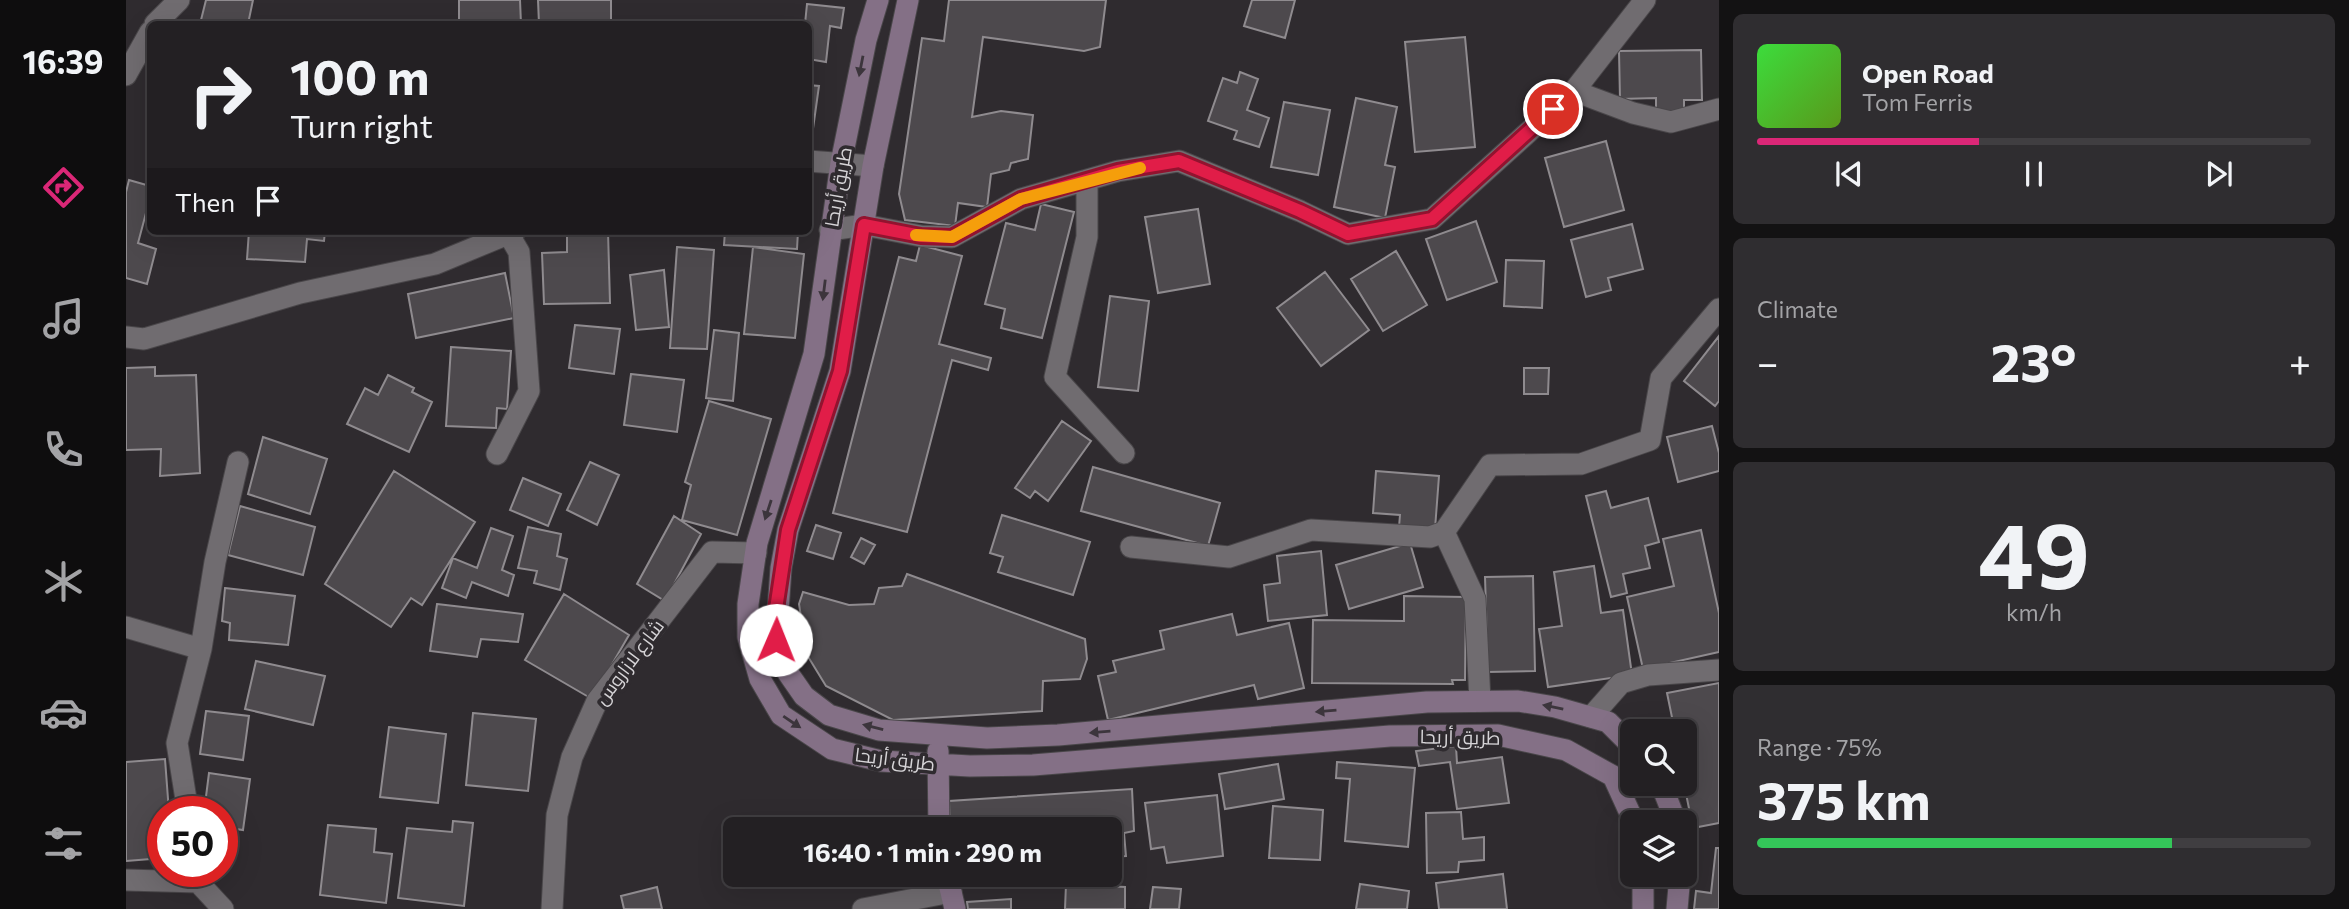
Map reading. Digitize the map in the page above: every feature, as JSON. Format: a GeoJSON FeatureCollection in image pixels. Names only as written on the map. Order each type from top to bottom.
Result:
{"type":"FeatureCollection","features":[{"type":"Feature","properties":{"kind":"main road","name":"طريق أريحا"},"geometry":{"type":"LineString","coordinates":[[878,0],[866,40],[841,163],[814,354],[756,553],[748,604],[748,637],[760,679],[781,715],[832,749],[881,761],[937,765],[1033,765],[1390,736],[1497,735],[1566,750],[1613,776],[1629,810]]}},
{"type":"Feature","properties":{"kind":"main road","name":"طريق أريحا"},"geometry":{"type":"LineString","coordinates":[[908,0],[873,166],[840,371],[788,530],[776,609],[776,640],[788,673],[804,696],[829,715],[879,730],[987,738],[1058,735],[1427,702],[1480,701],[1518,701],[1591,717],[1608,722],[1620,734]]}},
{"type":"Feature","properties":{"kind":"main road"},"geometry":{"type":"LineString","coordinates":[[939,734],[939,817]]}},
{"type":"Feature","properties":{"kind":"main road"},"geometry":{"type":"LineString","coordinates":[[1643,887],[1643,909]]}},
{"type":"Feature","properties":{"kind":"main road"},"geometry":{"type":"LineString","coordinates":[[1677,909],[1679,887]]}},
{"type":"Feature","properties":{"kind":"street"},"geometry":{"type":"LineString","coordinates":[[158,21],[179,0]]}},
{"type":"Feature","properties":{"kind":"street"},"geometry":{"type":"LineString","coordinates":[[830,230],[864,225],[921,236],[952,237],[1021,199],[1087,180],[1179,161],[1348,234],[1432,219],[1574,91],[1645,0]]}},
{"type":"Feature","properties":{"kind":"street"},"geometry":{"type":"LineString","coordinates":[[126,75],[147,37]]}},
{"type":"Feature","properties":{"kind":"street"},"geometry":{"type":"LineString","coordinates":[[1574,91],[1633,113],[1671,122],[1719,109]]}},
{"type":"Feature","properties":{"kind":"street"},"geometry":{"type":"LineString","coordinates":[[812,160],[873,166]]}},
{"type":"Feature","properties":{"kind":"street"},"geometry":{"type":"LineString","coordinates":[[1087,180],[1087,237],[1055,377],[1124,453]]}},
{"type":"Feature","properties":{"kind":"street"},"geometry":{"type":"LineString","coordinates":[[126,337],[144,339],[300,293],[435,264],[507,235]]}},
{"type":"Feature","properties":{"kind":"street"},"geometry":{"type":"LineString","coordinates":[[497,454],[529,391],[519,252],[513,235]]}},
{"type":"Feature","properties":{"kind":"street"},"geometry":{"type":"LineString","coordinates":[[1131,547],[1229,557],[1311,530],[1430,537],[1444,532],[1490,465],[1581,464],[1650,440],[1661,378],[1719,309]]}},
{"type":"Feature","properties":{"kind":"street"},"geometry":{"type":"LineString","coordinates":[[185,796],[177,743],[201,649],[215,562],[238,463]]}},
{"type":"Feature","properties":{"kind":"street"},"geometry":{"type":"LineString","coordinates":[[1444,532],[1475,598],[1480,701]]}},
{"type":"Feature","properties":{"kind":"street","name":"شارع لازاروس"},"geometry":{"type":"LineString","coordinates":[[552,909],[557,816],[572,757],[597,701],[712,552],[756,553]]}},
{"type":"Feature","properties":{"kind":"street"},"geometry":{"type":"LineString","coordinates":[[126,627],[201,649]]}},
{"type":"Feature","properties":{"kind":"street"},"geometry":{"type":"LineString","coordinates":[[1591,717],[1621,683],[1648,675],[1719,670]]}},
{"type":"Feature","properties":{"kind":"street"},"geometry":{"type":"LineString","coordinates":[[126,880],[147,879]]}},
{"type":"Feature","properties":{"kind":"street"},"geometry":{"type":"LineString","coordinates":[[206,887],[223,909]]}},
{"type":"Feature","properties":{"kind":"street"},"geometry":{"type":"LineString","coordinates":[[863,909],[951,892]]}},
{"type":"Feature","properties":{"kind":"building"},"geometry":{"type":"Polygon","coordinates":[[[206,0],[253,0],[249,21],[201,21],[206,0]]]}},
{"type":"Feature","properties":{"kind":"building"},"geometry":{"type":"Polygon","coordinates":[[[459,0],[520,0],[521,21],[459,21],[459,0]]]}},
{"type":"Feature","properties":{"kind":"building"},"geometry":{"type":"Polygon","coordinates":[[[538,0],[611,0],[611,21],[539,21],[538,0]]]}},
{"type":"Feature","properties":{"kind":"building"},"geometry":{"type":"Polygon","coordinates":[[[949,0],[1106,0],[1100,47],[1084,51],[983,37],[972,117],[1001,111],[1033,115],[1028,159],[1011,163],[1009,170],[991,174],[987,207],[958,203],[955,226],[905,220],[899,194],[922,38],[944,41],[949,0]]]}},
{"type":"Feature","properties":{"kind":"building"},"geometry":{"type":"Polygon","coordinates":[[[1252,0],[1295,0],[1285,38],[1244,26],[1252,0]]]}},
{"type":"Feature","properties":{"kind":"building"},"geometry":{"type":"Polygon","coordinates":[[[807,4],[844,8],[841,28],[830,26],[826,62],[812,60],[812,21],[805,21],[807,4]]]}},
{"type":"Feature","properties":{"kind":"building"},"geometry":{"type":"Polygon","coordinates":[[[1465,37],[1475,147],[1415,152],[1405,42],[1465,37]]]}},
{"type":"Feature","properties":{"kind":"building"},"geometry":{"type":"Polygon","coordinates":[[[1701,50],[1702,100],[1684,100],[1684,112],[1656,112],[1656,98],[1620,99],[1619,51],[1701,50]]]}},
{"type":"Feature","properties":{"kind":"building"},"geometry":{"type":"Polygon","coordinates":[[[1240,72],[1258,79],[1247,110],[1269,118],[1259,147],[1234,139],[1237,131],[1208,121],[1223,78],[1237,83],[1240,72]]]}},
{"type":"Feature","properties":{"kind":"building"},"geometry":{"type":"Polygon","coordinates":[[[812,85],[819,86],[812,136],[812,85]]]}},
{"type":"Feature","properties":{"kind":"building"},"geometry":{"type":"Polygon","coordinates":[[[1356,98],[1397,107],[1385,165],[1395,167],[1385,218],[1334,207],[1356,98]]]}},
{"type":"Feature","properties":{"kind":"building"},"geometry":{"type":"Polygon","coordinates":[[[1284,102],[1330,110],[1318,175],[1271,167],[1284,102]]]}},
{"type":"Feature","properties":{"kind":"building"},"geometry":{"type":"Polygon","coordinates":[[[1606,141],[1624,210],[1564,227],[1545,158],[1606,141]]]}},
{"type":"Feature","properties":{"kind":"building"},"geometry":{"type":"Polygon","coordinates":[[[129,180],[147,185],[147,209],[138,243],[156,249],[147,284],[126,278],[126,192],[129,180]]]}},
{"type":"Feature","properties":{"kind":"building"},"geometry":{"type":"Polygon","coordinates":[[[1041,204],[1074,212],[1042,338],[1001,328],[1005,309],[985,304],[1006,223],[1035,230],[1041,204]]]}},
{"type":"Feature","properties":{"kind":"building"},"geometry":{"type":"Polygon","coordinates":[[[1198,209],[1210,284],[1158,293],[1145,217],[1198,209]]]}},
{"type":"Feature","properties":{"kind":"building"},"geometry":{"type":"Polygon","coordinates":[[[1476,221],[1497,282],[1447,300],[1426,239],[1476,221]]]}},
{"type":"Feature","properties":{"kind":"building"},"geometry":{"type":"Polygon","coordinates":[[[1632,224],[1643,269],[1608,278],[1611,290],[1586,297],[1571,240],[1632,224]]]}},
{"type":"Feature","properties":{"kind":"building"},"geometry":{"type":"Polygon","coordinates":[[[249,235],[325,235],[324,241],[307,239],[305,262],[247,259],[249,235]]]}},
{"type":"Feature","properties":{"kind":"building"},"geometry":{"type":"Polygon","coordinates":[[[567,235],[608,235],[610,303],[544,304],[542,253],[567,252],[567,235]]]}},
{"type":"Feature","properties":{"kind":"building"},"geometry":{"type":"Polygon","coordinates":[[[725,235],[798,235],[797,249],[724,245],[725,235]]]}},
{"type":"Feature","properties":{"kind":"building"},"geometry":{"type":"Polygon","coordinates":[[[920,245],[962,256],[939,344],[991,358],[988,370],[952,360],[907,532],[833,513],[899,257],[916,261],[920,245]]]}},
{"type":"Feature","properties":{"kind":"building"},"geometry":{"type":"Polygon","coordinates":[[[677,247],[714,250],[707,349],[670,348],[677,247]]]}},
{"type":"Feature","properties":{"kind":"building"},"geometry":{"type":"Polygon","coordinates":[[[753,247],[804,254],[795,338],[744,334],[753,247]]]}},
{"type":"Feature","properties":{"kind":"building"},"geometry":{"type":"Polygon","coordinates":[[[1396,251],[1427,305],[1383,331],[1351,279],[1396,251]]]}},
{"type":"Feature","properties":{"kind":"building"},"geometry":{"type":"Polygon","coordinates":[[[1506,260],[1544,261],[1542,308],[1504,306],[1506,260]]]}},
{"type":"Feature","properties":{"kind":"building"},"geometry":{"type":"Polygon","coordinates":[[[664,270],[669,327],[636,330],[630,275],[664,270]]]}},
{"type":"Feature","properties":{"kind":"building"},"geometry":{"type":"Polygon","coordinates":[[[1325,272],[1369,330],[1321,366],[1277,308],[1325,272]]]}},
{"type":"Feature","properties":{"kind":"building"},"geometry":{"type":"Polygon","coordinates":[[[505,273],[514,318],[416,338],[408,294],[505,273]]]}},
{"type":"Feature","properties":{"kind":"building"},"geometry":{"type":"Polygon","coordinates":[[[1110,296],[1149,301],[1138,391],[1098,387],[1110,296]]]}},
{"type":"Feature","properties":{"kind":"building"},"geometry":{"type":"Polygon","coordinates":[[[575,325],[620,329],[614,374],[569,368],[575,325]]]}},
{"type":"Feature","properties":{"kind":"building"},"geometry":{"type":"Polygon","coordinates":[[[714,330],[739,333],[733,401],[706,398],[714,330]]]}},
{"type":"Feature","properties":{"kind":"building"},"geometry":{"type":"Polygon","coordinates":[[[1719,336],[1719,401],[1715,406],[1684,381],[1719,336]]]}},
{"type":"Feature","properties":{"kind":"building"},"geometry":{"type":"Polygon","coordinates":[[[451,347],[511,351],[507,409],[497,408],[496,428],[446,426],[451,347]]]}},
{"type":"Feature","properties":{"kind":"building"},"geometry":{"type":"Polygon","coordinates":[[[155,367],[155,376],[196,375],[200,473],[160,476],[161,449],[126,450],[126,368],[155,367]]]}},
{"type":"Feature","properties":{"kind":"building"},"geometry":{"type":"Polygon","coordinates":[[[1524,368],[1549,368],[1548,394],[1524,394],[1524,368]]]}},
{"type":"Feature","properties":{"kind":"building"},"geometry":{"type":"Polygon","coordinates":[[[631,374],[684,380],[677,432],[624,425],[631,374]]]}},
{"type":"Feature","properties":{"kind":"building"},"geometry":{"type":"Polygon","coordinates":[[[388,375],[414,388],[412,392],[432,402],[409,452],[347,424],[365,388],[378,395],[388,375]]]}},
{"type":"Feature","properties":{"kind":"building"},"geometry":{"type":"Polygon","coordinates":[[[709,401],[771,419],[737,535],[682,520],[691,485],[685,482],[709,401]]]}},
{"type":"Feature","properties":{"kind":"building"},"geometry":{"type":"Polygon","coordinates":[[[1062,421],[1091,441],[1048,501],[1035,491],[1030,498],[1015,488],[1062,421]]]}},
{"type":"Feature","properties":{"kind":"building"},"geometry":{"type":"Polygon","coordinates":[[[1712,426],[1719,453],[1719,471],[1678,482],[1667,437],[1712,426]]]}},
{"type":"Feature","properties":{"kind":"building"},"geometry":{"type":"Polygon","coordinates":[[[263,437],[327,459],[310,514],[248,494],[263,437]]]}},
{"type":"Feature","properties":{"kind":"building"},"geometry":{"type":"Polygon","coordinates":[[[590,462],[619,475],[597,525],[567,510],[590,462]]]}},
{"type":"Feature","properties":{"kind":"building"},"geometry":{"type":"Polygon","coordinates":[[[1093,467],[1220,503],[1208,546],[1081,511],[1093,467]]]}},
{"type":"Feature","properties":{"kind":"building"},"geometry":{"type":"Polygon","coordinates":[[[394,471],[475,522],[422,605],[411,598],[391,627],[325,584],[394,471]]]}},
{"type":"Feature","properties":{"kind":"building"},"geometry":{"type":"Polygon","coordinates":[[[1376,471],[1439,476],[1435,529],[1399,527],[1400,515],[1373,513],[1376,471]]]}},
{"type":"Feature","properties":{"kind":"building"},"geometry":{"type":"Polygon","coordinates":[[[523,478],[561,494],[548,526],[510,510],[523,478]]]}},
{"type":"Feature","properties":{"kind":"building"},"geometry":{"type":"Polygon","coordinates":[[[1606,491],[1611,508],[1648,498],[1659,542],[1645,546],[1650,568],[1623,574],[1627,593],[1611,597],[1586,496],[1606,491]]]}},
{"type":"Feature","properties":{"kind":"building"},"geometry":{"type":"Polygon","coordinates":[[[240,506],[315,527],[303,575],[228,555],[240,506]]]}},
{"type":"Feature","properties":{"kind":"building"},"geometry":{"type":"Polygon","coordinates":[[[1002,515],[1090,542],[1073,595],[998,572],[1003,557],[990,553],[1002,515]]]}},
{"type":"Feature","properties":{"kind":"building"},"geometry":{"type":"Polygon","coordinates":[[[674,516],[701,534],[665,601],[637,584],[674,516]]]}},
{"type":"Feature","properties":{"kind":"building"},"geometry":{"type":"Polygon","coordinates":[[[816,525],[841,533],[833,559],[807,551],[816,525]]]}},
{"type":"Feature","properties":{"kind":"building"},"geometry":{"type":"Polygon","coordinates":[[[528,527],[561,534],[557,556],[567,559],[560,590],[534,583],[537,571],[518,568],[528,527]]]}},
{"type":"Feature","properties":{"kind":"building"},"geometry":{"type":"Polygon","coordinates":[[[491,528],[513,536],[502,570],[514,575],[508,596],[472,582],[466,598],[442,588],[453,558],[477,568],[491,528]]]}},
{"type":"Feature","properties":{"kind":"building"},"geometry":{"type":"Polygon","coordinates":[[[1701,530],[1719,613],[1719,652],[1643,669],[1627,597],[1674,586],[1663,539],[1701,530]]]}},
{"type":"Feature","properties":{"kind":"building"},"geometry":{"type":"Polygon","coordinates":[[[861,538],[875,545],[864,564],[851,557],[861,538]]]}},
{"type":"Feature","properties":{"kind":"building"},"geometry":{"type":"Polygon","coordinates":[[[1410,543],[1423,587],[1349,609],[1336,565],[1410,543]]]}},
{"type":"Feature","properties":{"kind":"building"},"geometry":{"type":"Polygon","coordinates":[[[1321,551],[1327,615],[1268,621],[1264,585],[1280,583],[1277,556],[1321,551]]]}},
{"type":"Feature","properties":{"kind":"building"},"geometry":{"type":"Polygon","coordinates":[[[1594,566],[1601,613],[1623,610],[1632,675],[1548,687],[1539,629],[1562,626],[1554,572],[1594,566]]]}},
{"type":"Feature","properties":{"kind":"building"},"geometry":{"type":"Polygon","coordinates":[[[907,574],[1085,639],[1087,659],[1080,679],[1043,681],[1042,711],[893,720],[826,686],[807,655],[799,604],[803,592],[849,605],[874,604],[879,588],[902,586],[907,574]]]}},
{"type":"Feature","properties":{"kind":"building"},"geometry":{"type":"Polygon","coordinates":[[[1533,576],[1535,671],[1488,672],[1485,577],[1533,576]]]}},
{"type":"Feature","properties":{"kind":"building"},"geometry":{"type":"Polygon","coordinates":[[[225,588],[295,596],[288,645],[229,640],[230,623],[222,621],[225,588]]]}},
{"type":"Feature","properties":{"kind":"building"},"geometry":{"type":"Polygon","coordinates":[[[564,594],[629,635],[592,699],[525,660],[564,594]]]}},
{"type":"Feature","properties":{"kind":"building"},"geometry":{"type":"Polygon","coordinates":[[[1404,596],[1466,597],[1465,680],[1452,680],[1453,684],[1312,683],[1313,620],[1404,621],[1404,596]]]}},
{"type":"Feature","properties":{"kind":"building"},"geometry":{"type":"Polygon","coordinates":[[[437,604],[523,614],[518,642],[481,639],[477,657],[430,651],[437,604]]]}},
{"type":"Feature","properties":{"kind":"building"},"geometry":{"type":"Polygon","coordinates":[[[1232,614],[1237,635],[1289,623],[1304,688],[1258,699],[1254,685],[1108,720],[1098,676],[1116,672],[1113,661],[1164,649],[1160,631],[1232,614]]]}},
{"type":"Feature","properties":{"kind":"building"},"geometry":{"type":"Polygon","coordinates":[[[256,661],[325,676],[313,725],[245,709],[256,661]]]}},
{"type":"Feature","properties":{"kind":"building"},"geometry":{"type":"Polygon","coordinates":[[[1719,683],[1719,823],[1697,827],[1697,810],[1689,810],[1686,796],[1697,796],[1697,719],[1672,719],[1667,693],[1719,683]]]}},
{"type":"Feature","properties":{"kind":"building"},"geometry":{"type":"Polygon","coordinates":[[[206,711],[249,716],[243,760],[200,754],[206,711]]]}},
{"type":"Feature","properties":{"kind":"building"},"geometry":{"type":"Polygon","coordinates":[[[473,713],[536,719],[528,791],[466,785],[473,713]]]}},
{"type":"Feature","properties":{"kind":"building"},"geometry":{"type":"Polygon","coordinates":[[[389,727],[446,734],[438,803],[380,797],[389,727]]]}},
{"type":"Feature","properties":{"kind":"building"},"geometry":{"type":"Polygon","coordinates":[[[1456,746],[1457,763],[1502,757],[1509,803],[1457,809],[1450,762],[1419,766],[1416,751],[1456,746]]]}},
{"type":"Feature","properties":{"kind":"building"},"geometry":{"type":"Polygon","coordinates":[[[165,759],[168,796],[147,796],[147,859],[126,861],[126,762],[165,759]]]}},
{"type":"Feature","properties":{"kind":"building"},"geometry":{"type":"Polygon","coordinates":[[[1337,762],[1415,768],[1408,847],[1345,841],[1350,779],[1336,778],[1337,762]]]}},
{"type":"Feature","properties":{"kind":"building"},"geometry":{"type":"Polygon","coordinates":[[[1278,764],[1284,799],[1225,809],[1219,774],[1278,764]]]}},
{"type":"Feature","properties":{"kind":"building"},"geometry":{"type":"Polygon","coordinates":[[[209,773],[250,779],[243,830],[238,829],[238,796],[206,796],[209,773]]]}},
{"type":"Feature","properties":{"kind":"building"},"geometry":{"type":"Polygon","coordinates":[[[1132,789],[1134,831],[1124,833],[1126,856],[1122,856],[1122,817],[950,817],[949,801],[1132,789]]]}},
{"type":"Feature","properties":{"kind":"building"},"geometry":{"type":"Polygon","coordinates":[[[1217,795],[1223,856],[1167,863],[1164,847],[1151,849],[1145,803],[1217,795]]]}},
{"type":"Feature","properties":{"kind":"building"},"geometry":{"type":"Polygon","coordinates":[[[1273,806],[1323,810],[1320,860],[1269,858],[1273,806]]]}},
{"type":"Feature","properties":{"kind":"building"},"geometry":{"type":"Polygon","coordinates":[[[1461,812],[1463,839],[1484,837],[1484,860],[1459,862],[1458,872],[1427,873],[1426,813],[1461,812]]]}},
{"type":"Feature","properties":{"kind":"building"},"geometry":{"type":"Polygon","coordinates":[[[453,821],[473,823],[464,906],[398,898],[407,828],[452,832],[453,821]]]}},
{"type":"Feature","properties":{"kind":"building"},"geometry":{"type":"Polygon","coordinates":[[[328,825],[376,829],[374,852],[392,854],[386,903],[320,895],[328,825]]]}},
{"type":"Feature","properties":{"kind":"building"},"geometry":{"type":"Polygon","coordinates":[[[1716,848],[1719,848],[1719,909],[1694,909],[1696,891],[1711,893],[1716,848]]]}},
{"type":"Feature","properties":{"kind":"building"},"geometry":{"type":"Polygon","coordinates":[[[1503,874],[1507,909],[1439,909],[1436,883],[1503,874]]]}},
{"type":"Feature","properties":{"kind":"building"},"geometry":{"type":"Polygon","coordinates":[[[1360,884],[1409,891],[1407,909],[1356,909],[1360,884]]]}},
{"type":"Feature","properties":{"kind":"building"},"geometry":{"type":"Polygon","coordinates":[[[657,887],[662,909],[624,909],[621,896],[657,887]]]}},
{"type":"Feature","properties":{"kind":"building"},"geometry":{"type":"Polygon","coordinates":[[[1066,887],[1125,887],[1125,909],[1065,909],[1066,887]]]}},
{"type":"Feature","properties":{"kind":"building"},"geometry":{"type":"Polygon","coordinates":[[[1153,887],[1181,889],[1179,909],[1150,909],[1153,887]]]}},
{"type":"Feature","properties":{"kind":"building"},"geometry":{"type":"Polygon","coordinates":[[[1011,899],[1011,909],[968,909],[967,902],[1011,899]]]}},
{"type":"Feature","properties":{"kind":"slow traffic"},"geometry":{"type":"LineString","coordinates":[[916,235],[952,237],[1021,199],[1118,171],[1140,168]]}},
{"type":"Feature","properties":{"kind":"route"},"geometry":{"type":"LineString","coordinates":[[776,640],[776,609],[788,530],[840,371],[864,225],[921,236],[952,237],[1021,199],[1118,171],[1179,161],[1348,234],[1432,219],[1553,109]]}}]}
